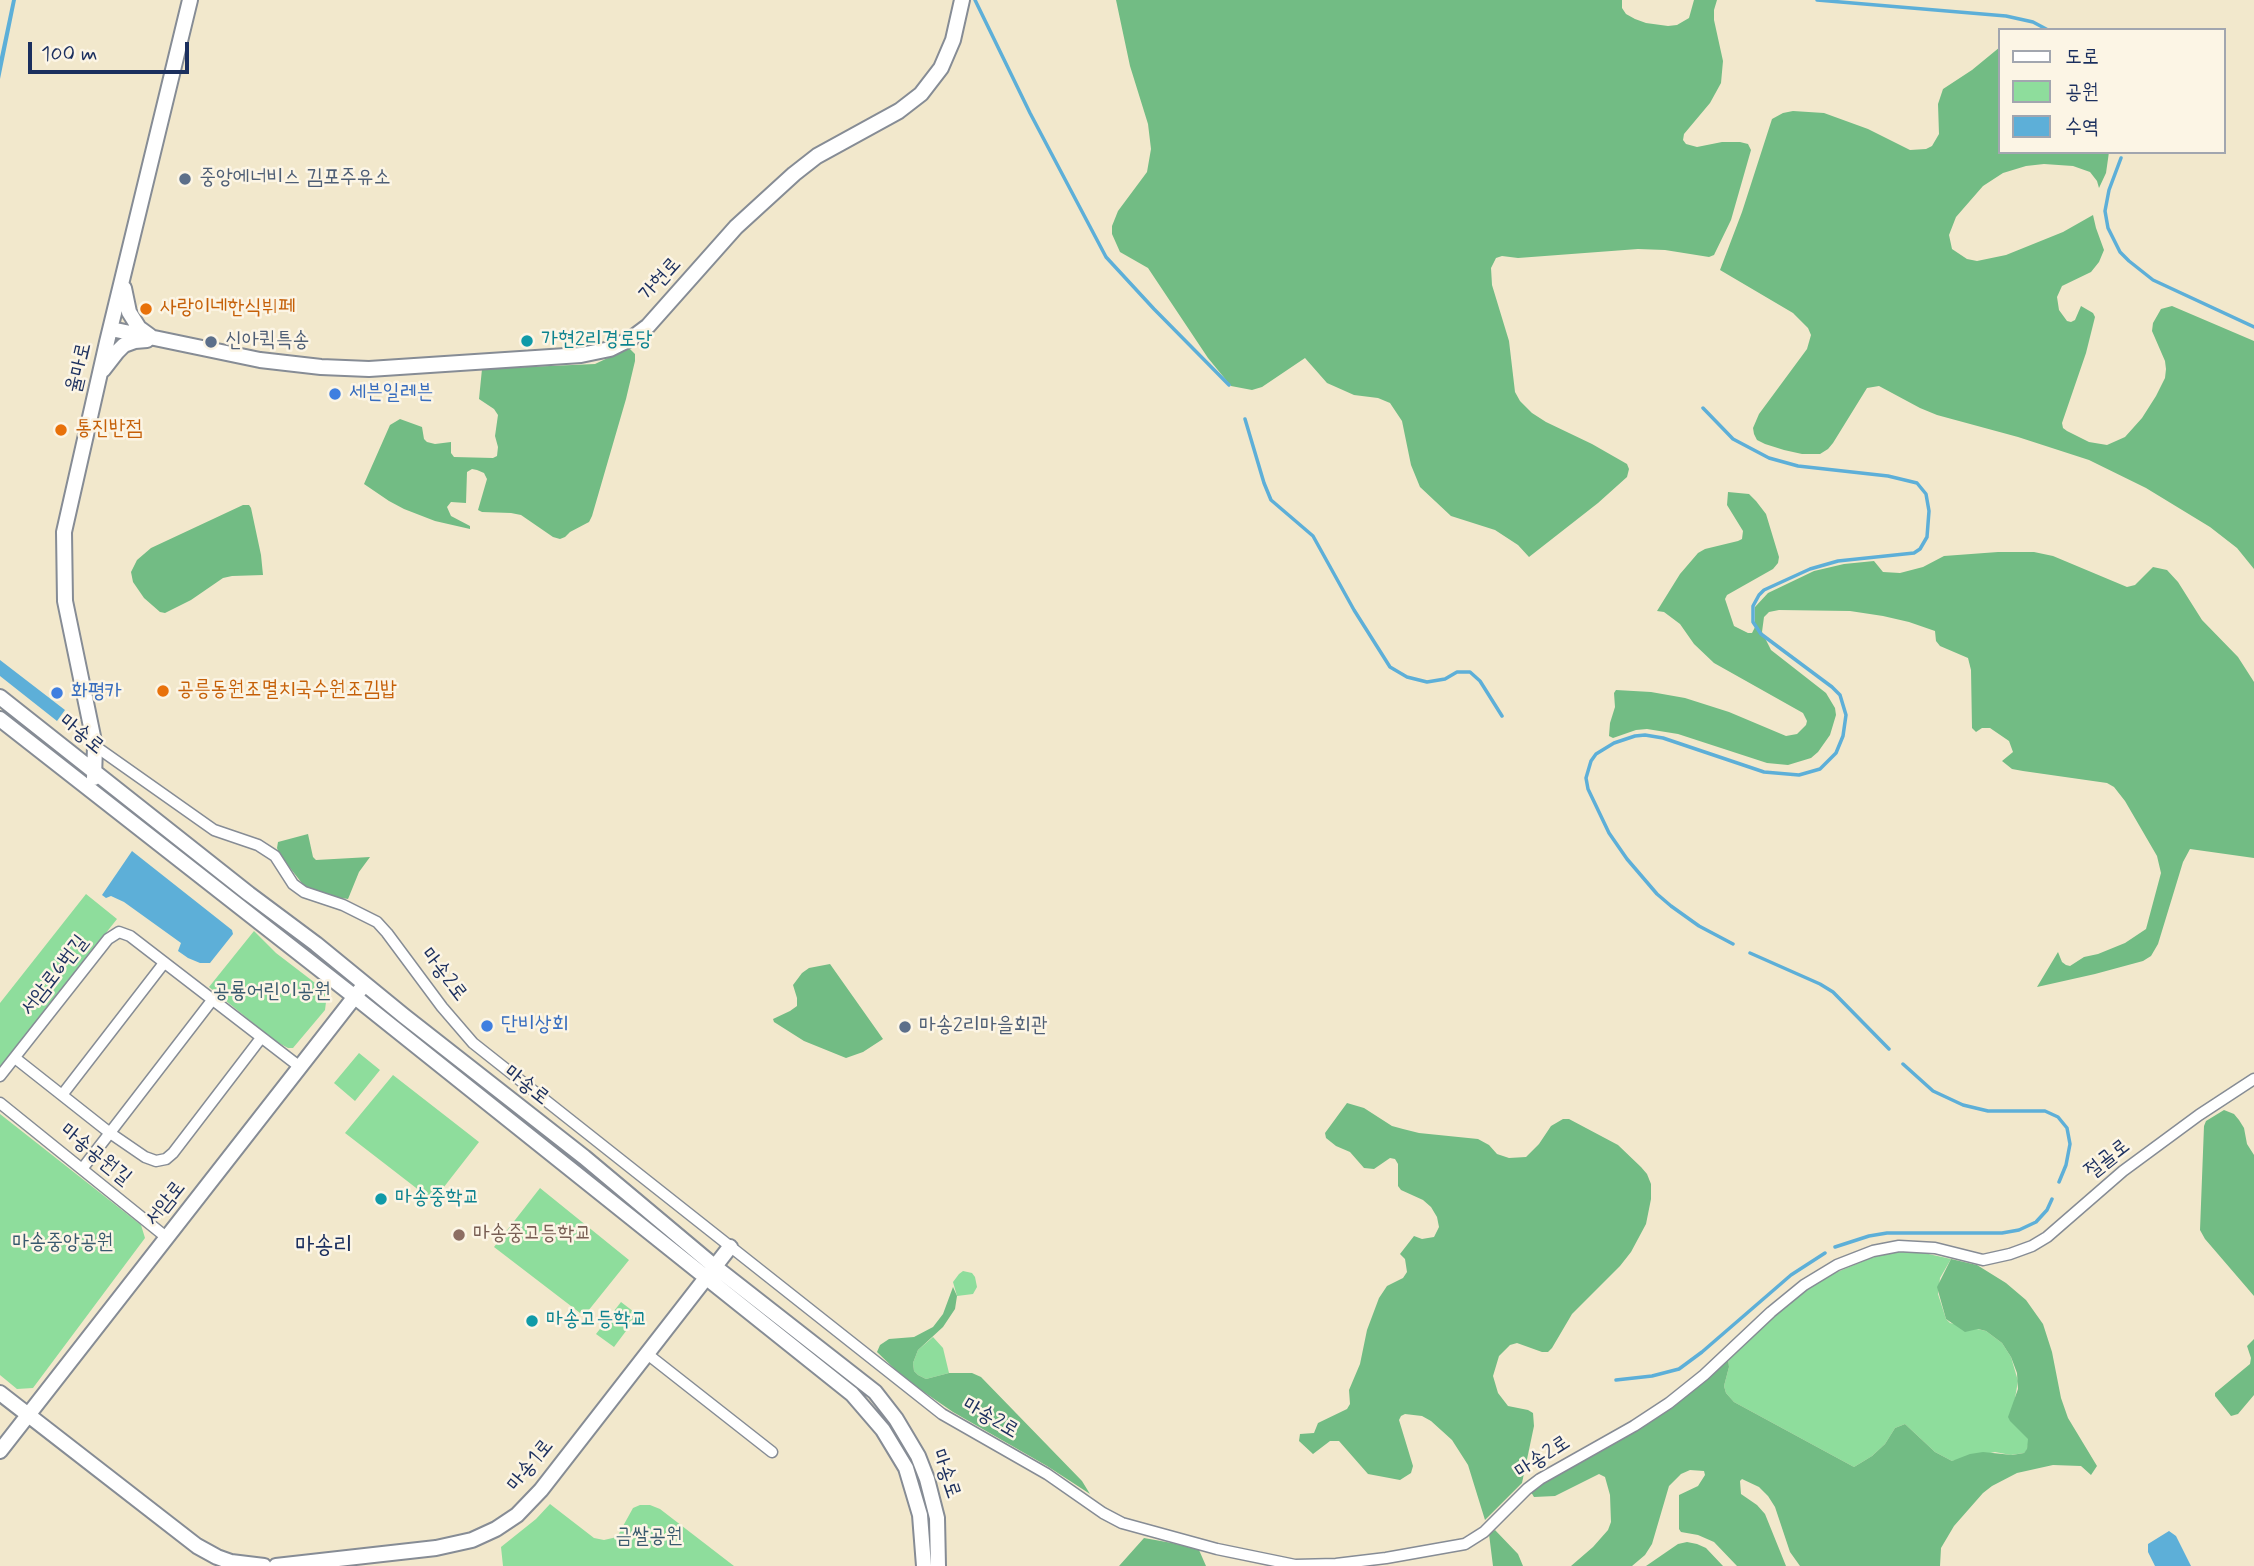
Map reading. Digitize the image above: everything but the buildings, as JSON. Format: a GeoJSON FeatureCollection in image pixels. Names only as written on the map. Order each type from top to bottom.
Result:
{"type":"FeatureCollection","features":[{"type":"Feature","properties":{"kind":"street","name":"율마로"},"geometry":{"type":"LineString","coordinates":[[93,791],[96,747],[65,601],[63,547],[67,517],[99,377],[190,0]]}},
{"type":"Feature","properties":{"kind":"street","name":"가현로"},"geometry":{"type":"LineString","coordinates":[[111,329],[260,360],[369,369],[581,355],[610,349],[648,326],[736,227],[794,174],[817,156],[898,111],[921,93],[941,68],[962,0]]}},
{"type":"Feature","properties":{"kind":"street"},"geometry":{"type":"LineString","coordinates":[[122,281],[129,312],[139,328],[153,339]]}},
{"type":"Feature","properties":{"kind":"street"},"geometry":{"type":"LineString","coordinates":[[99,377],[124,345],[153,339]]}},
{"type":"Feature","properties":{"kind":"street","name":"마송로"},"geometry":{"type":"LineString","coordinates":[[0,697],[583,1157],[852,1394],[883,1430],[906,1468],[920,1515],[924,1566]]}},
{"type":"Feature","properties":{"kind":"street","name":"마송로"},"geometry":{"type":"LineString","coordinates":[[0,719],[710,1271],[875,1392],[897,1419],[918,1456],[937,1518],[938,1566]]}},
{"type":"Feature","properties":{"kind":"street","name":"마송2로"},"geometry":{"type":"LineString","coordinates":[[96,747],[214,830],[258,845],[275,856],[293,884],[304,892],[366,915],[377,922],[473,1043],[730,1247],[942,1413],[1047,1474],[1103,1513],[1143,1530],[1264,1560],[1314,1565],[1386,1558],[1465,1544],[1474,1539],[1540,1479],[1634,1426],[1669,1402],[1704,1375],[1750,1330],[1804,1285],[1837,1265],[1873,1251],[1899,1246],[1935,1248],[1983,1260]]}},
{"type":"Feature","properties":{"kind":"street","name":"서암로6번길"},"geometry":{"type":"LineString","coordinates":[[0,1076],[118,932],[130,936],[300,1067]]}},
{"type":"Feature","properties":{"kind":"street"},"geometry":{"type":"LineString","coordinates":[[62,1095],[164,963]]}},
{"type":"Feature","properties":{"kind":"street","name":"서암로"},"geometry":{"type":"LineString","coordinates":[[0,1451],[365,983]]}},
{"type":"Feature","properties":{"kind":"street"},"geometry":{"type":"LineString","coordinates":[[82,1169],[213,999]]}},
{"type":"Feature","properties":{"kind":"street"},"geometry":{"type":"LineString","coordinates":[[15,1058],[110,1133],[145,1157],[156,1161],[166,1159],[173,1153],[261,1038]]}},
{"type":"Feature","properties":{"kind":"street","name":"절골로"},"geometry":{"type":"LineString","coordinates":[[1983,1260],[2010,1254],[2047,1237],[2123,1171],[2199,1115],[2254,1079]]}},
{"type":"Feature","properties":{"kind":"street","name":"마송공원길"},"geometry":{"type":"LineString","coordinates":[[0,1103],[166,1237]]}},
{"type":"Feature","properties":{"kind":"street","name":"마송1로"},"geometry":{"type":"LineString","coordinates":[[276,1566],[325,1564],[436,1548],[472,1540],[517,1515],[530,1503],[730,1247]]}},
{"type":"Feature","properties":{"kind":"street"},"geometry":{"type":"LineString","coordinates":[[646,1353],[772,1452]]}},
{"type":"Feature","properties":{"kind":"street"},"geometry":{"type":"LineString","coordinates":[[0,1393],[197,1546],[231,1562],[264,1566]]}},
{"type":"Feature","properties":{"kind":"green space"},"geometry":{"type":"Polygon","coordinates":[[[1116,0],[1622,0],[1622,8],[1626,14],[1646,23],[1668,26],[1677,25],[1689,18],[1694,0],[1717,0],[1714,20],[1723,61],[1721,83],[1710,103],[1684,134],[1683,140],[1686,144],[1697,147],[1740,142],[1748,144],[1751,150],[1731,220],[1714,255],[1709,257],[1638,249],[1518,258],[1502,256],[1496,258],[1491,268],[1492,285],[1509,341],[1515,392],[1520,401],[1546,422],[1627,464],[1627,477],[1529,557],[1518,545],[1495,530],[1451,516],[1420,487],[1411,465],[1402,421],[1390,403],[1378,398],[1354,395],[1327,383],[1305,358],[1262,387],[1252,390],[1231,386],[1208,358],[1148,268],[1120,252],[1112,234],[1118,211],[1147,172],[1151,149],[1148,124],[1130,66],[1116,0]]]}},
{"type":"Feature","properties":{"kind":"green space"},"geometry":{"type":"Polygon","coordinates":[[[1998,49],[1998,154],[2109,154],[2106,173],[2099,188],[2090,172],[2073,166],[2044,164],[2003,173],[1983,186],[1956,217],[1949,235],[1952,249],[1967,259],[1977,261],[2006,255],[2063,232],[2093,215],[2104,250],[2099,262],[2091,272],[2062,286],[2057,297],[2059,310],[2067,321],[2075,320],[2081,306],[2095,317],[2086,353],[2062,423],[2063,428],[2089,442],[2107,445],[2125,437],[2142,418],[2165,378],[2165,361],[2152,331],[2153,323],[2161,309],[2172,306],[2254,341],[2254,569],[2237,548],[2210,527],[2146,488],[2089,460],[1937,415],[1879,386],[1867,388],[1833,443],[1820,454],[1784,450],[1757,440],[1753,428],[1759,414],[1807,349],[1811,335],[1808,328],[1793,313],[1720,270],[1772,119],[1793,111],[1824,113],[1868,129],[1910,150],[1926,149],[1932,146],[1939,134],[1938,104],[1943,89],[1998,49]]]}},
{"type":"Feature","properties":{"kind":"green space"},"geometry":{"type":"Polygon","coordinates":[[[629,348],[635,354],[635,361],[592,516],[589,522],[565,537],[553,537],[521,515],[478,510],[487,479],[484,473],[477,470],[467,472],[466,503],[451,502],[447,507],[451,516],[470,526],[470,529],[435,521],[404,509],[364,484],[390,425],[400,419],[422,427],[427,442],[451,442],[451,453],[454,457],[497,456],[495,436],[498,415],[479,399],[482,369],[595,364],[629,348]]]}},
{"type":"Feature","properties":{"kind":"green space"},"geometry":{"type":"Polygon","coordinates":[[[1728,492],[1749,494],[1756,501],[1766,514],[1779,557],[1773,569],[1727,595],[1725,599],[1734,626],[1748,633],[1752,633],[1755,627],[1755,607],[1768,593],[1814,571],[1844,564],[1874,561],[1883,572],[1900,573],[1923,567],[1944,556],[2034,552],[2053,556],[2127,587],[2135,585],[2153,567],[2167,570],[2178,582],[2202,620],[2238,657],[2254,682],[2254,858],[2190,849],[2183,862],[2158,944],[2151,956],[2143,961],[2037,987],[2058,952],[2062,962],[2070,966],[2084,957],[2125,943],[2146,929],[2161,873],[2157,856],[2114,787],[2107,783],[2012,769],[2002,761],[2013,752],[2009,741],[1990,728],[1982,728],[1976,732],[1972,728],[1971,670],[1968,658],[1940,646],[1936,641],[1935,631],[1883,616],[1850,611],[1779,610],[1769,612],[1764,617],[1762,632],[1771,650],[1826,693],[1835,708],[1836,715],[1830,735],[1811,758],[1788,765],[1767,763],[1678,734],[1647,729],[1613,738],[1609,736],[1616,690],[1685,698],[1729,712],[1786,736],[1797,734],[1806,725],[1803,713],[1714,663],[1694,644],[1680,624],[1664,612],[1657,611],[1680,574],[1698,553],[1742,539],[1743,531],[1727,505],[1728,492]]]}},
{"type":"Feature","properties":{"kind":"green space"},"geometry":{"type":"Polygon","coordinates":[[[243,505],[249,505],[251,508],[263,575],[223,578],[191,600],[165,613],[144,598],[133,582],[131,572],[137,560],[151,548],[243,505]]]}},
{"type":"Feature","properties":{"kind":"green space"},"geometry":{"type":"Polygon","coordinates":[[[308,834],[316,860],[370,857],[359,872],[348,899],[323,895],[305,887],[279,854],[278,842],[308,834]]]}},
{"type":"Feature","properties":{"kind":"green space"},"geometry":{"type":"Polygon","coordinates":[[[86,894],[117,919],[0,1067],[0,1003],[86,894]]]}},
{"type":"Feature","properties":{"kind":"green space","name":"공룡어린이공원"},"geometry":{"type":"Polygon","coordinates":[[[254,931],[276,953],[327,994],[325,1010],[293,1048],[275,1041],[209,987],[254,931]]]}},
{"type":"Feature","properties":{"kind":"green space"},"geometry":{"type":"Polygon","coordinates":[[[830,964],[883,1039],[863,1052],[846,1058],[804,1041],[773,1019],[797,1006],[793,985],[802,973],[809,968],[830,964]]]}},
{"type":"Feature","properties":{"kind":"green space"},"geometry":{"type":"Polygon","coordinates":[[[359,1053],[380,1070],[355,1101],[334,1083],[359,1053]]]}},
{"type":"Feature","properties":{"kind":"green space"},"geometry":{"type":"Polygon","coordinates":[[[393,1075],[479,1142],[433,1201],[345,1133],[393,1075]]]}},
{"type":"Feature","properties":{"kind":"green space"},"geometry":{"type":"Polygon","coordinates":[[[1347,1103],[1364,1108],[1392,1126],[1419,1133],[1478,1139],[1489,1145],[1497,1154],[1509,1158],[1526,1157],[1551,1126],[1563,1119],[1569,1119],[1618,1145],[1647,1174],[1651,1184],[1646,1224],[1631,1252],[1572,1314],[1552,1348],[1548,1352],[1542,1352],[1517,1343],[1510,1345],[1499,1356],[1493,1376],[1498,1393],[1508,1406],[1533,1413],[1534,1426],[1522,1483],[1485,1520],[1468,1465],[1452,1440],[1422,1416],[1405,1414],[1399,1420],[1413,1466],[1411,1473],[1400,1480],[1368,1474],[1339,1441],[1330,1441],[1313,1454],[1299,1441],[1300,1434],[1314,1433],[1318,1423],[1347,1409],[1350,1404],[1349,1390],[1360,1364],[1367,1330],[1379,1298],[1387,1286],[1403,1278],[1407,1272],[1405,1259],[1400,1254],[1414,1236],[1422,1239],[1434,1237],[1439,1227],[1431,1207],[1398,1186],[1398,1164],[1395,1159],[1390,1158],[1374,1169],[1364,1168],[1350,1152],[1326,1138],[1325,1133],[1347,1103]]]}},
{"type":"Feature","properties":{"kind":"green space"},"geometry":{"type":"Polygon","coordinates":[[[2224,1110],[2234,1114],[2239,1120],[2244,1128],[2247,1144],[2254,1155],[2254,1296],[2200,1230],[2204,1126],[2206,1121],[2224,1110]]]}},
{"type":"Feature","properties":{"kind":"green space","name":"마송중앙공원"},"geometry":{"type":"Polygon","coordinates":[[[0,1114],[141,1225],[145,1238],[33,1388],[17,1389],[0,1375],[0,1114]]]}},
{"type":"Feature","properties":{"kind":"green space"},"geometry":{"type":"Polygon","coordinates":[[[540,1188],[629,1260],[584,1316],[494,1247],[540,1188]]]}},
{"type":"Feature","properties":{"kind":"green space"},"geometry":{"type":"Polygon","coordinates":[[[1900,1251],[1915,1251],[1951,1259],[1940,1278],[1938,1294],[1946,1319],[1950,1323],[1986,1331],[2002,1343],[2011,1357],[2018,1381],[2014,1404],[2029,1439],[2024,1453],[2011,1455],[1995,1452],[1952,1461],[1935,1452],[1905,1424],[1895,1428],[1885,1444],[1854,1467],[1734,1402],[1726,1393],[1724,1386],[1729,1367],[1728,1359],[1769,1320],[1830,1275],[1871,1258],[1900,1251]]]}},
{"type":"Feature","properties":{"kind":"green space"},"geometry":{"type":"Polygon","coordinates":[[[1951,1259],[1977,1265],[2006,1283],[2026,1300],[2043,1324],[2068,1418],[2097,1466],[2091,1475],[2081,1466],[2053,1465],[2017,1473],[1992,1486],[1954,1526],[1941,1548],[1940,1566],[1800,1566],[1790,1552],[1775,1507],[1768,1496],[1759,1487],[1742,1479],[1741,1494],[1765,1514],[1786,1566],[1737,1566],[1714,1542],[1681,1532],[1679,1529],[1679,1495],[1698,1486],[1705,1475],[1704,1471],[1690,1470],[1681,1474],[1669,1486],[1652,1544],[1645,1555],[1632,1566],[1571,1566],[1608,1530],[1611,1522],[1610,1495],[1605,1477],[1599,1474],[1555,1496],[1534,1497],[1531,1492],[1551,1477],[1668,1408],[1707,1379],[1728,1359],[1729,1367],[1724,1386],[1734,1402],[1854,1467],[1885,1444],[1895,1428],[1905,1424],[1935,1452],[1952,1461],[1983,1452],[2012,1455],[2024,1453],[2028,1439],[2008,1417],[2018,1389],[2017,1373],[2011,1357],[2002,1343],[1986,1331],[1978,1329],[1965,1332],[1946,1319],[1937,1287],[1951,1259]]]}},
{"type":"Feature","properties":{"kind":"green space"},"geometry":{"type":"Polygon","coordinates":[[[963,1271],[972,1273],[977,1287],[973,1294],[957,1296],[953,1282],[963,1271]]]}},
{"type":"Feature","properties":{"kind":"green space"},"geometry":{"type":"Polygon","coordinates":[[[953,1287],[957,1296],[955,1309],[943,1327],[918,1350],[913,1363],[914,1371],[926,1379],[949,1373],[972,1373],[981,1377],[1082,1481],[1090,1494],[953,1412],[905,1379],[877,1352],[880,1345],[889,1339],[914,1337],[933,1327],[943,1314],[953,1287]]]}},
{"type":"Feature","properties":{"kind":"green space"},"geometry":{"type":"Polygon","coordinates":[[[621,1302],[638,1315],[614,1347],[596,1334],[621,1302]]]}},
{"type":"Feature","properties":{"kind":"green space"},"geometry":{"type":"Polygon","coordinates":[[[933,1337],[943,1348],[949,1373],[926,1379],[914,1371],[913,1363],[918,1350],[933,1337]]]}},
{"type":"Feature","properties":{"kind":"green space"},"geometry":{"type":"Polygon","coordinates":[[[2254,1339],[2254,1395],[2238,1414],[2231,1416],[2215,1393],[2250,1364],[2247,1346],[2254,1339]]]}},
{"type":"Feature","properties":{"kind":"green space","name":"금쌀공원"},"geometry":{"type":"Polygon","coordinates":[[[550,1504],[594,1538],[604,1540],[617,1537],[633,1508],[650,1505],[660,1509],[734,1566],[503,1566],[501,1547],[550,1504]]]}},
{"type":"Feature","properties":{"kind":"green space"},"geometry":{"type":"Polygon","coordinates":[[[1495,1530],[1518,1554],[1523,1566],[1493,1566],[1489,1534],[1495,1530]]]}},
{"type":"Feature","properties":{"kind":"green space"},"geometry":{"type":"Polygon","coordinates":[[[1144,1538],[1199,1550],[1206,1566],[1119,1566],[1144,1538]]]}},
{"type":"Feature","properties":{"kind":"green space"},"geometry":{"type":"Polygon","coordinates":[[[1687,1542],[1706,1548],[1723,1566],[1646,1566],[1678,1544],[1687,1542]]]}},
{"type":"Feature","properties":{"kind":"water"},"geometry":{"type":"Polygon","coordinates":[[[12,0],[16,0],[0,79],[0,57],[12,0]]]}},
{"type":"Feature","properties":{"kind":"water"},"geometry":{"type":"Polygon","coordinates":[[[0,660],[65,710],[57,721],[0,676],[0,660]]]}},
{"type":"Feature","properties":{"kind":"water"},"geometry":{"type":"Polygon","coordinates":[[[132,851],[232,930],[233,934],[210,963],[200,963],[188,958],[178,951],[181,943],[124,902],[102,895],[132,851]]]}},
{"type":"Feature","properties":{"kind":"water"},"geometry":{"type":"Polygon","coordinates":[[[2169,1531],[2176,1536],[2191,1566],[2155,1566],[2148,1552],[2148,1544],[2169,1531]]]}},
{"type":"Feature","properties":{"kind":"waterway"},"geometry":{"type":"LineString","coordinates":[[975,0],[1030,113],[1106,257],[1229,385]]}},
{"type":"Feature","properties":{"kind":"waterway"},"geometry":{"type":"LineString","coordinates":[[1817,0],[2006,16],[2033,22],[2044,28]]}},
{"type":"Feature","properties":{"kind":"waterway"},"geometry":{"type":"LineString","coordinates":[[2121,158],[2109,190],[2105,211],[2108,228],[2120,252],[2153,280],[2254,327]]}},
{"type":"Feature","properties":{"kind":"waterway"},"geometry":{"type":"LineString","coordinates":[[1703,408],[1733,439],[1769,458],[1798,466],[1888,476],[1917,483],[1926,494],[1929,511],[1927,537],[1920,549],[1914,553],[1838,561],[1810,569],[1764,590],[1753,606],[1753,622],[1761,634],[1840,695],[1846,715],[1843,736],[1836,753],[1820,769],[1799,775],[1764,772],[1663,738],[1645,735],[1614,743],[1596,754],[1591,761],[1586,778],[1588,789],[1609,833],[1627,859],[1671,906],[1699,926],[1733,944]]}},
{"type":"Feature","properties":{"kind":"waterway"},"geometry":{"type":"LineString","coordinates":[[1245,419],[1271,500],[1313,536],[1354,610],[1390,667],[1407,677],[1427,682],[1445,679],[1457,672],[1470,672],[1480,681],[1502,716]]}},
{"type":"Feature","properties":{"kind":"waterway"},"geometry":{"type":"LineString","coordinates":[[1750,953],[1833,992],[1889,1049]]}},
{"type":"Feature","properties":{"kind":"waterway"},"geometry":{"type":"LineString","coordinates":[[1903,1064],[1933,1091],[1963,1105],[1988,1111],[2045,1111],[2058,1117],[2067,1128],[2070,1144],[2059,1182]]}},
{"type":"Feature","properties":{"kind":"waterway"},"geometry":{"type":"LineString","coordinates":[[1835,1247],[1887,1233],[2002,1233],[2019,1230],[2036,1222],[2047,1210],[2052,1199]]}},
{"type":"Feature","properties":{"kind":"waterway"},"geometry":{"type":"LineString","coordinates":[[1616,1380],[1652,1376],[1679,1369],[1791,1275],[1825,1253]]}},
{"type":"Feature","properties":{"kind":"place","name":"중앙에너비스 김포주유소"},"geometry":{"type":"Point","coordinates":[185,179]}},
{"type":"Feature","properties":{"kind":"place","name":"사랑이네한식뷔페"},"geometry":{"type":"Point","coordinates":[146,309]}},
{"type":"Feature","properties":{"kind":"place","name":"가현2리경로당"},"geometry":{"type":"Point","coordinates":[527,341]}},
{"type":"Feature","properties":{"kind":"place","name":"신아퀵특송"},"geometry":{"type":"Point","coordinates":[211,342]}},
{"type":"Feature","properties":{"kind":"place","name":"세븐일레븐"},"geometry":{"type":"Point","coordinates":[335,394]}},
{"type":"Feature","properties":{"kind":"place","name":"통진반점"},"geometry":{"type":"Point","coordinates":[61,430]}},
{"type":"Feature","properties":{"kind":"place","name":"공릉동원조멸치국수원조김밥"},"geometry":{"type":"Point","coordinates":[163,691]}},
{"type":"Feature","properties":{"kind":"place","name":"화평카"},"geometry":{"type":"Point","coordinates":[57,693]}},
{"type":"Feature","properties":{"kind":"place","name":"단비상회"},"geometry":{"type":"Point","coordinates":[487,1026]}},
{"type":"Feature","properties":{"kind":"place","name":"마송2리마을회관"},"geometry":{"type":"Point","coordinates":[905,1027]}},
{"type":"Feature","properties":{"kind":"place","name":"마송중학교"},"geometry":{"type":"Point","coordinates":[381,1199]}},
{"type":"Feature","properties":{"kind":"place","name":"마송중고등학교"},"geometry":{"type":"Point","coordinates":[459,1235]}},
{"type":"Feature","properties":{"kind":"place","name":"마송고등학교"},"geometry":{"type":"Point","coordinates":[532,1321]}},
{"type":"Feature","properties":{"kind":"district","name":"마송리"},"geometry":{"type":"Point","coordinates":[324,1247]}}]}
